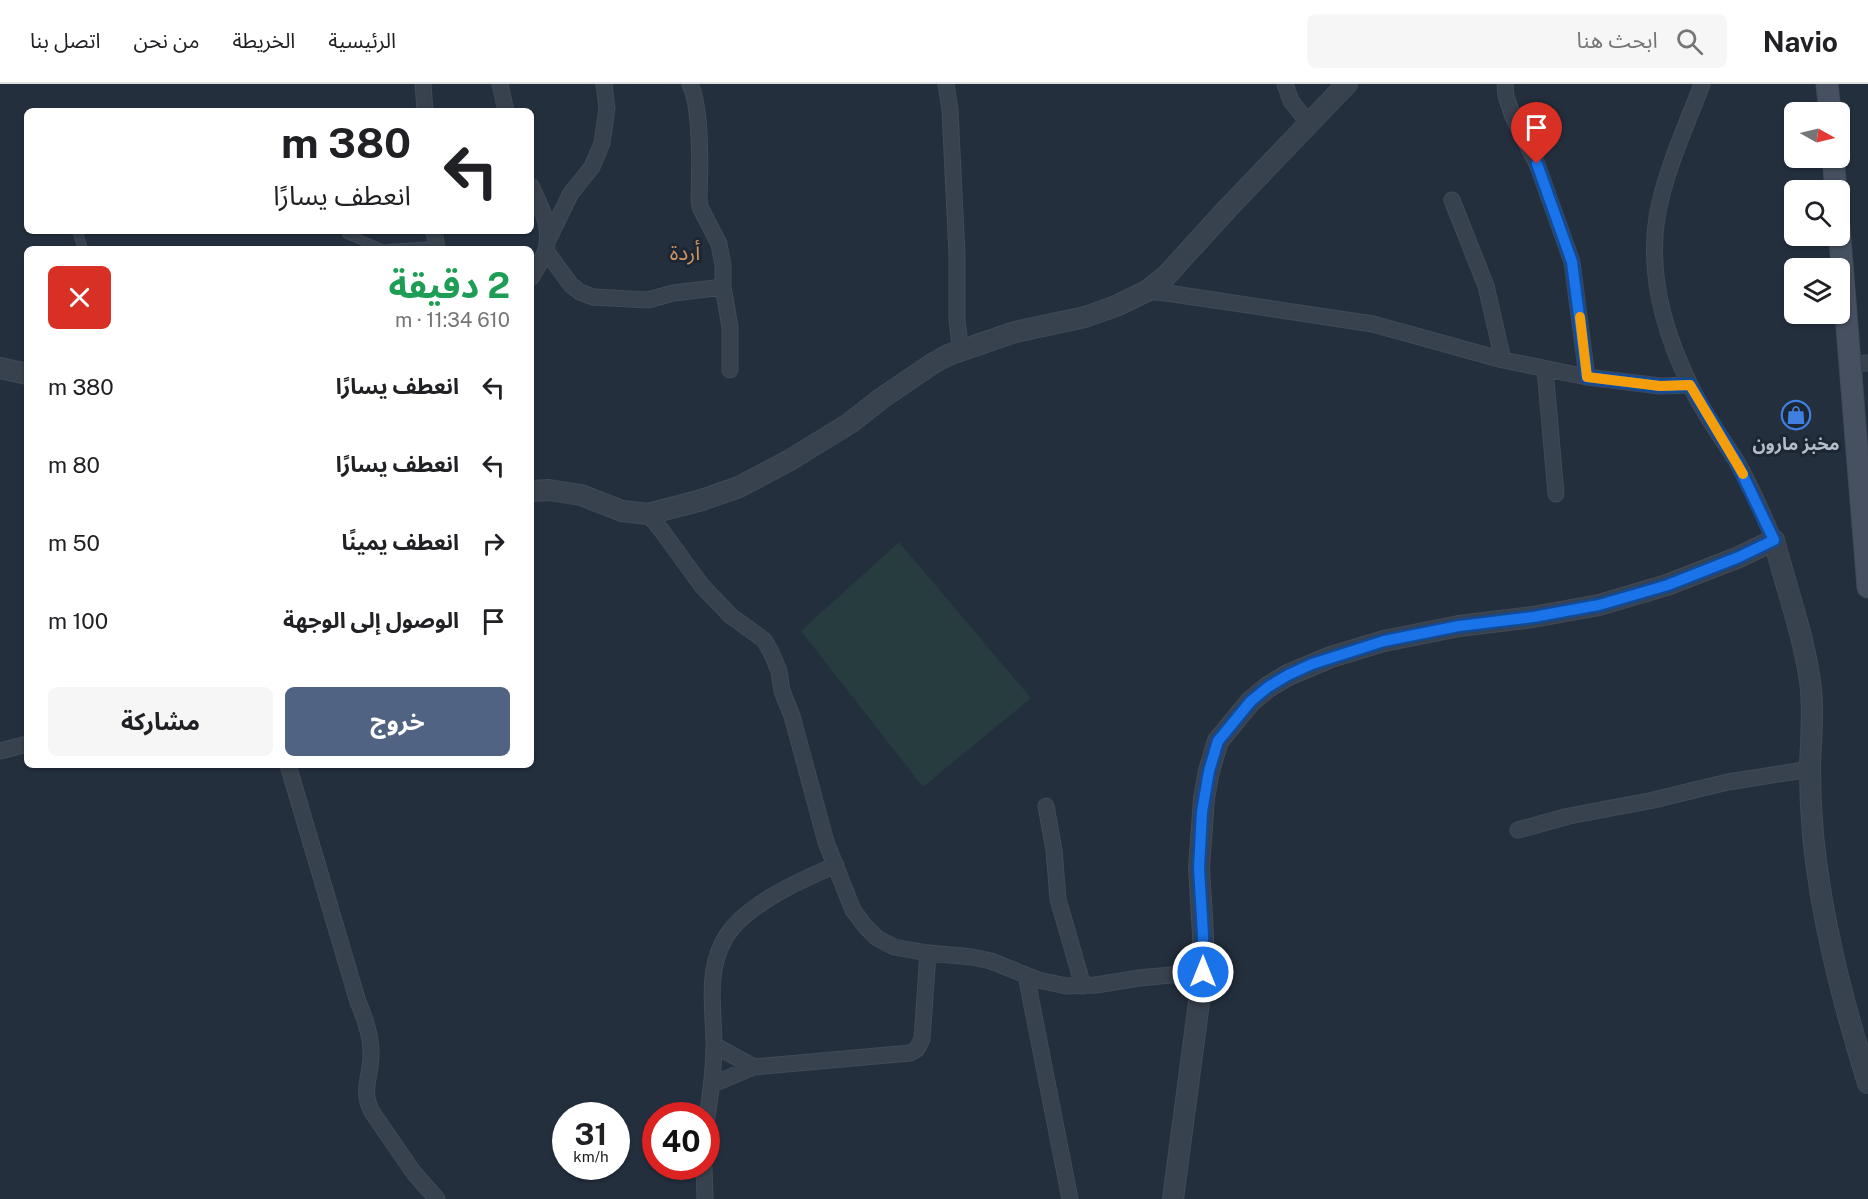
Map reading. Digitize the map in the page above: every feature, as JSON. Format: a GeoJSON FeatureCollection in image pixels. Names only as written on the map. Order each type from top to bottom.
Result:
{"type":"FeatureCollection","features":[{"type":"Feature","properties":{"kind":"main road"},"geometry":{"type":"LineString","coordinates":[[1827,84],[1829,102]]}},
{"type":"Feature","properties":{"kind":"main road"},"geometry":{"type":"LineString","coordinates":[[1842,246],[1859,364],[1868,587]]}},
{"type":"Feature","properties":{"kind":"street"},"geometry":{"type":"LineString","coordinates":[[423,84],[425,108]]}},
{"type":"Feature","properties":{"kind":"street"},"geometry":{"type":"LineString","coordinates":[[500,84],[505,108]]}},
{"type":"Feature","properties":{"kind":"street"},"geometry":{"type":"LineString","coordinates":[[534,272],[571,193],[592,167],[602,143],[607,108],[604,84]]}},
{"type":"Feature","properties":{"kind":"street"},"geometry":{"type":"LineString","coordinates":[[690,84],[694,92],[698,121],[700,207],[719,244],[723,265],[723,287],[730,327],[730,370]]}},
{"type":"Feature","properties":{"kind":"street"},"geometry":{"type":"LineString","coordinates":[[946,84],[950,110],[957,255],[957,321],[961,351]]}},
{"type":"Feature","properties":{"kind":"street"},"geometry":{"type":"LineString","coordinates":[[1285,84],[1291,101],[1310,124]]}},
{"type":"Feature","properties":{"kind":"street"},"geometry":{"type":"LineString","coordinates":[[534,491],[573,493],[622,511],[648,514],[702,500],[739,487],[820,442],[932,364],[1015,332],[1085,317],[1116,306],[1147,291],[1166,276],[1347,84]]}},
{"type":"Feature","properties":{"kind":"street"},"geometry":{"type":"LineString","coordinates":[[1505,84],[1506,96],[1513,117],[1537,164],[1572,262],[1587,377]]}},
{"type":"Feature","properties":{"kind":"street"},"geometry":{"type":"LineString","coordinates":[[1702,84],[1665,181],[1657,218],[1654,261],[1660,298],[1672,345],[1690,385],[1737,463],[1774,540],[1805,653],[1812,707],[1810,769],[1813,836],[1823,906],[1846,1010],[1868,1083]]}},
{"type":"Feature","properties":{"kind":"street"},"geometry":{"type":"LineString","coordinates":[[534,192],[545,215],[547,247],[571,285],[586,296],[648,300],[673,293],[723,287]]}},
{"type":"Feature","properties":{"kind":"street"},"geometry":{"type":"LineString","coordinates":[[1452,200],[1486,286],[1503,360]]}},
{"type":"Feature","properties":{"kind":"street"},"geometry":{"type":"LineString","coordinates":[[1147,291],[1373,324],[1503,360],[1587,377],[1660,386],[1690,385]]}},
{"type":"Feature","properties":{"kind":"street"},"geometry":{"type":"LineString","coordinates":[[0,368],[24,373]]}},
{"type":"Feature","properties":{"kind":"street"},"geometry":{"type":"LineString","coordinates":[[1545,369],[1556,494]]}},
{"type":"Feature","properties":{"kind":"street"},"geometry":{"type":"LineString","coordinates":[[648,514],[702,586],[731,616],[764,640],[771,652],[792,716],[826,842],[853,910],[877,938],[894,947],[982,959],[1054,984],[1083,986],[1203,972]]}},
{"type":"Feature","properties":{"kind":"street"},"geometry":{"type":"LineString","coordinates":[[1173,1199],[1203,972],[1199,868],[1203,808],[1209,771],[1218,741],[1251,701],[1268,687],[1312,664],[1384,641],[1459,626],[1533,617],[1599,605],[1668,585],[1739,557],[1774,540]]}},
{"type":"Feature","properties":{"kind":"street"},"geometry":{"type":"LineString","coordinates":[[0,751],[24,745]]}},
{"type":"Feature","properties":{"kind":"street"},"geometry":{"type":"LineString","coordinates":[[289,768],[368,1031],[371,1051],[366,1090],[367,1103],[414,1173],[437,1199]]}},
{"type":"Feature","properties":{"kind":"street"},"geometry":{"type":"LineString","coordinates":[[1518,830],[1569,816],[1649,801],[1728,782],[1810,769]]}},
{"type":"Feature","properties":{"kind":"street"},"geometry":{"type":"LineString","coordinates":[[1046,806],[1058,899],[1083,986]]}},
{"type":"Feature","properties":{"kind":"street"},"geometry":{"type":"LineString","coordinates":[[710,1102],[713,1084],[714,1045],[711,980],[724,940],[733,927],[751,911],[779,892],[836,865]]}},
{"type":"Feature","properties":{"kind":"street"},"geometry":{"type":"LineString","coordinates":[[713,1084],[754,1067],[902,1055],[917,1049],[922,1039],[928,953]]}},
{"type":"Feature","properties":{"kind":"street"},"geometry":{"type":"LineString","coordinates":[[1026,975],[1070,1199]]}},
{"type":"Feature","properties":{"kind":"street"},"geometry":{"type":"LineString","coordinates":[[714,1045],[754,1067]]}},
{"type":"Feature","properties":{"kind":"street"},"geometry":{"type":"LineString","coordinates":[[704,1180],[705,1199]]}},
{"type":"Feature","properties":{"kind":"lane"},"geometry":{"type":"LineString","coordinates":[[347,234],[375,246]]}},
{"type":"Feature","properties":{"kind":"lane"},"geometry":{"type":"LineString","coordinates":[[408,246],[435,242]]}},
{"type":"Feature","properties":{"kind":"green space"},"geometry":{"type":"Polygon","coordinates":[[[899,542],[1031,698],[923,787],[801,631],[899,542]]]}},
{"type":"Feature","properties":{"kind":"slow traffic"},"geometry":{"type":"LineString","coordinates":[[1580,317],[1587,377],[1660,386],[1690,385],[1743,474]]}},
{"type":"Feature","properties":{"kind":"place","name":"مخبز مارون"},"geometry":{"type":"Point","coordinates":[1796,415]}},
{"type":"Feature","properties":{"kind":"district","name":"أردة"},"geometry":{"type":"Point","coordinates":[685,253]}},
{"type":"Feature","properties":{"kind":"route"},"geometry":{"type":"LineString","coordinates":[[1203,972],[1199,868],[1202,812],[1209,771],[1218,741],[1251,701],[1268,687],[1312,664],[1384,641],[1433,630],[1533,617],[1599,605],[1668,585],[1739,557],[1774,540],[1752,490],[1690,385],[1660,386],[1587,377],[1572,262],[1537,164]]}}]}
